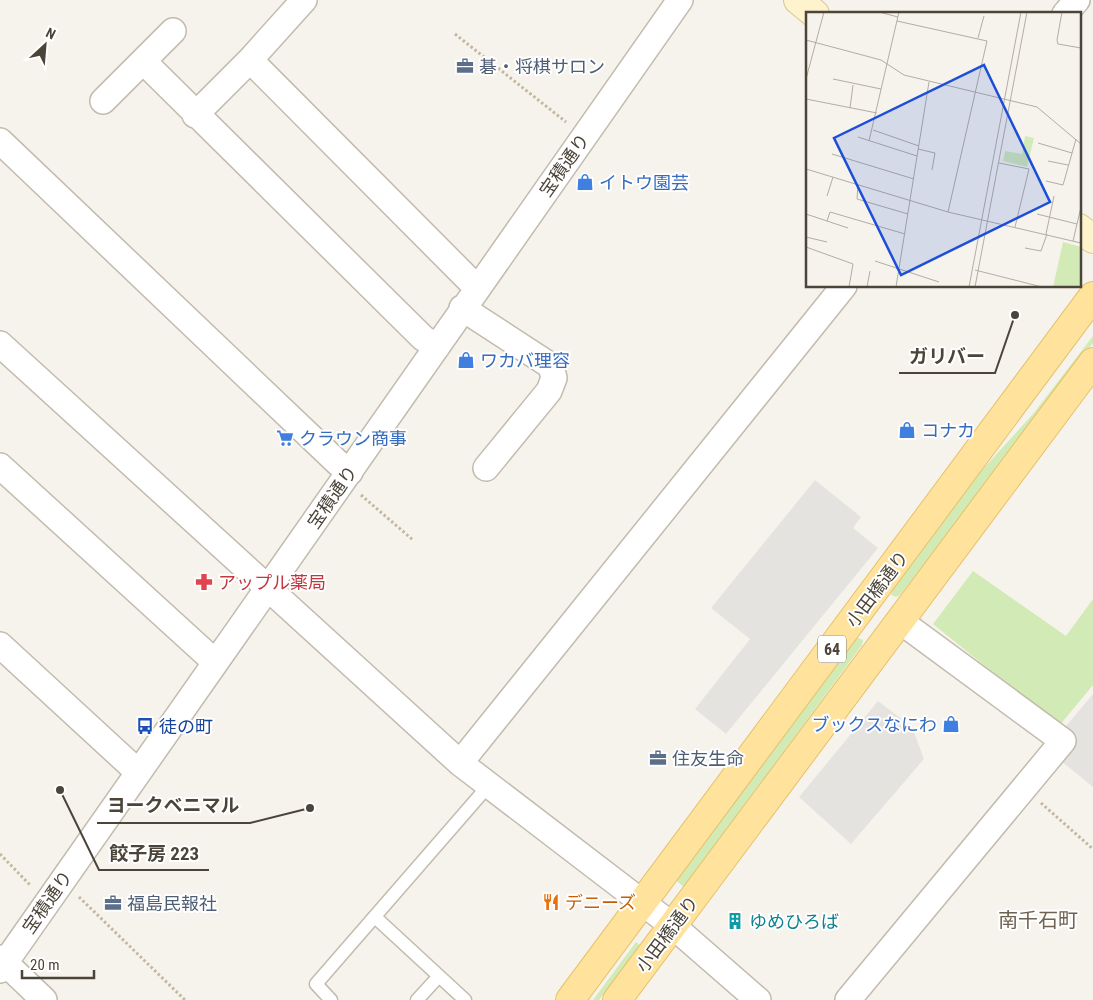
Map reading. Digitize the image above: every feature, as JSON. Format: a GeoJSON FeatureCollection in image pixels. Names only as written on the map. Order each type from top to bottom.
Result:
{"type":"FeatureCollection","features":[{"type":"Feature","properties":{"kind":"main road"},"geometry":{"type":"LineString","coordinates":[[798,0],[813,12]]}},
{"type":"Feature","properties":{"kind":"main road"},"geometry":{"type":"LineString","coordinates":[[1080,229],[1093,239]]}},
{"type":"Feature","properties":{"kind":"main road","name":"小田橋通り"},"geometry":{"type":"LineString","coordinates":[[570,1000],[1093,296]]}},
{"type":"Feature","properties":{"kind":"main road","name":"小田橋通り"},"geometry":{"type":"LineString","coordinates":[[617,1000],[1093,362]]}},
{"type":"Feature","properties":{"kind":"street"},"geometry":{"type":"LineString","coordinates":[[195,115],[250,60],[304,0]]}},
{"type":"Feature","properties":{"kind":"street","name":"宝積通り"},"geometry":{"type":"LineString","coordinates":[[2,964],[345,480],[462,308],[680,0]]}},
{"type":"Feature","properties":{"kind":"street"},"geometry":{"type":"LineString","coordinates":[[1067,12],[1077,0]]}},
{"type":"Feature","properties":{"kind":"street"},"geometry":{"type":"LineString","coordinates":[[103,102],[173,30]]}},
{"type":"Feature","properties":{"kind":"street"},"geometry":{"type":"LineString","coordinates":[[250,60],[477,288]]}},
{"type":"Feature","properties":{"kind":"street"},"geometry":{"type":"LineString","coordinates":[[143,61],[195,115],[423,338],[437,347]]}},
{"type":"Feature","properties":{"kind":"street"},"geometry":{"type":"LineString","coordinates":[[0,141],[338,463],[345,480]]}},
{"type":"Feature","properties":{"kind":"street"},"geometry":{"type":"LineString","coordinates":[[460,763],[842,288]]}},
{"type":"Feature","properties":{"kind":"street"},"geometry":{"type":"LineString","coordinates":[[462,308],[551,366],[554,378],[549,391],[486,468]]}},
{"type":"Feature","properties":{"kind":"street"},"geometry":{"type":"LineString","coordinates":[[1,345],[266,589],[460,763],[643,902],[758,1000]]}},
{"type":"Feature","properties":{"kind":"street"},"geometry":{"type":"LineString","coordinates":[[0,466],[215,662]]}},
{"type":"Feature","properties":{"kind":"street"},"geometry":{"type":"LineString","coordinates":[[848,1000],[1062,741],[900,621]]}},
{"type":"Feature","properties":{"kind":"street"},"geometry":{"type":"LineString","coordinates":[[0,645],[138,772]]}},
{"type":"Feature","properties":{"kind":"street"},"geometry":{"type":"LineString","coordinates":[[2,964],[44,1000]]}},
{"type":"Feature","properties":{"kind":"lane"},"geometry":{"type":"LineString","coordinates":[[331,1000],[316,984],[489,785]]}},
{"type":"Feature","properties":{"kind":"lane"},"geometry":{"type":"LineString","coordinates":[[375,917],[465,1000]]}},
{"type":"Feature","properties":{"kind":"lane"},"geometry":{"type":"LineString","coordinates":[[417,1000],[439,976]]}},
{"type":"Feature","properties":{"kind":"path"},"geometry":{"type":"LineString","coordinates":[[455,34],[571,126],[582,138]]}},
{"type":"Feature","properties":{"kind":"path"},"geometry":{"type":"LineString","coordinates":[[345,480],[413,540]]}},
{"type":"Feature","properties":{"kind":"path"},"geometry":{"type":"LineString","coordinates":[[1024,788],[1093,849]]}},
{"type":"Feature","properties":{"kind":"path"},"geometry":{"type":"LineString","coordinates":[[0,854],[36,891]]}},
{"type":"Feature","properties":{"kind":"path"},"geometry":{"type":"LineString","coordinates":[[73,892],[184,1000]]}},
{"type":"Feature","properties":{"kind":"green space"},"geometry":{"type":"Polygon","coordinates":[[[1093,336],[1093,343],[900,595],[896,597],[891,595],[892,588],[964,490],[1033,414],[1093,336]]]}},
{"type":"Feature","properties":{"kind":"green space"},"geometry":{"type":"Polygon","coordinates":[[[973,571],[1066,636],[1093,599],[1093,685],[1059,726],[933,624],[973,571]]]}},
{"type":"Feature","properties":{"kind":"green space"},"geometry":{"type":"Polygon","coordinates":[[[854,639],[863,640],[862,645],[684,887],[672,877],[854,639]]]}},
{"type":"Feature","properties":{"kind":"green space"},"geometry":{"type":"Polygon","coordinates":[[[636,942],[640,945],[599,1000],[593,1000],[636,942]]]}},
{"type":"Feature","properties":{"kind":"shaded area"},"geometry":{"type":"Polygon","coordinates":[[[815,480],[861,517],[853,528],[878,548],[726,734],[695,709],[750,639],[711,608],[815,480]]]}},
{"type":"Feature","properties":{"kind":"shaded area"},"geometry":{"type":"Polygon","coordinates":[[[1093,694],[1093,787],[1055,756],[1061,732],[1093,694]]]}},
{"type":"Feature","properties":{"kind":"shaded area"},"geometry":{"type":"Polygon","coordinates":[[[878,701],[912,727],[924,759],[851,844],[799,797],[878,701]]]}},
{"type":"Feature","properties":{"kind":"place","name":"碁・将棋サロン"},"geometry":{"type":"Point","coordinates":[465,66]}},
{"type":"Feature","properties":{"kind":"place","name":"イトウ園芸"},"geometry":{"type":"Point","coordinates":[585,182]}},
{"type":"Feature","properties":{"kind":"place","name":"ガリバー"},"geometry":{"type":"Point","coordinates":[1015,315]}},
{"type":"Feature","properties":{"kind":"place","name":"ワカバ理容"},"geometry":{"type":"Point","coordinates":[466,360]}},
{"type":"Feature","properties":{"kind":"place","name":"コナカ"},"geometry":{"type":"Point","coordinates":[907,430]}},
{"type":"Feature","properties":{"kind":"place","name":"クラウン商事"},"geometry":{"type":"Point","coordinates":[285,438]}},
{"type":"Feature","properties":{"kind":"place","name":"アップル薬局"},"geometry":{"type":"Point","coordinates":[204,582]}},
{"type":"Feature","properties":{"kind":"place","name":"ブックスなにわ"},"geometry":{"type":"Point","coordinates":[951,724]}},
{"type":"Feature","properties":{"kind":"place","name":"徒の町"},"geometry":{"type":"Point","coordinates":[145,726]}},
{"type":"Feature","properties":{"kind":"place","name":"住友生命"},"geometry":{"type":"Point","coordinates":[658,758]}},
{"type":"Feature","properties":{"kind":"place","name":"餃子房 223"},"geometry":{"type":"Point","coordinates":[60,790]}},
{"type":"Feature","properties":{"kind":"place","name":"ヨークベニマル"},"geometry":{"type":"Point","coordinates":[310,808]}},
{"type":"Feature","properties":{"kind":"place","name":"デニーズ"},"geometry":{"type":"Point","coordinates":[551,902]}},
{"type":"Feature","properties":{"kind":"place","name":"福島民報社"},"geometry":{"type":"Point","coordinates":[113,903]}},
{"type":"Feature","properties":{"kind":"place","name":"ゆめひろば"},"geometry":{"type":"Point","coordinates":[735,921]}},
{"type":"Feature","properties":{"kind":"district","name":"南千石町"},"geometry":{"type":"Point","coordinates":[1038,920]}}]}
